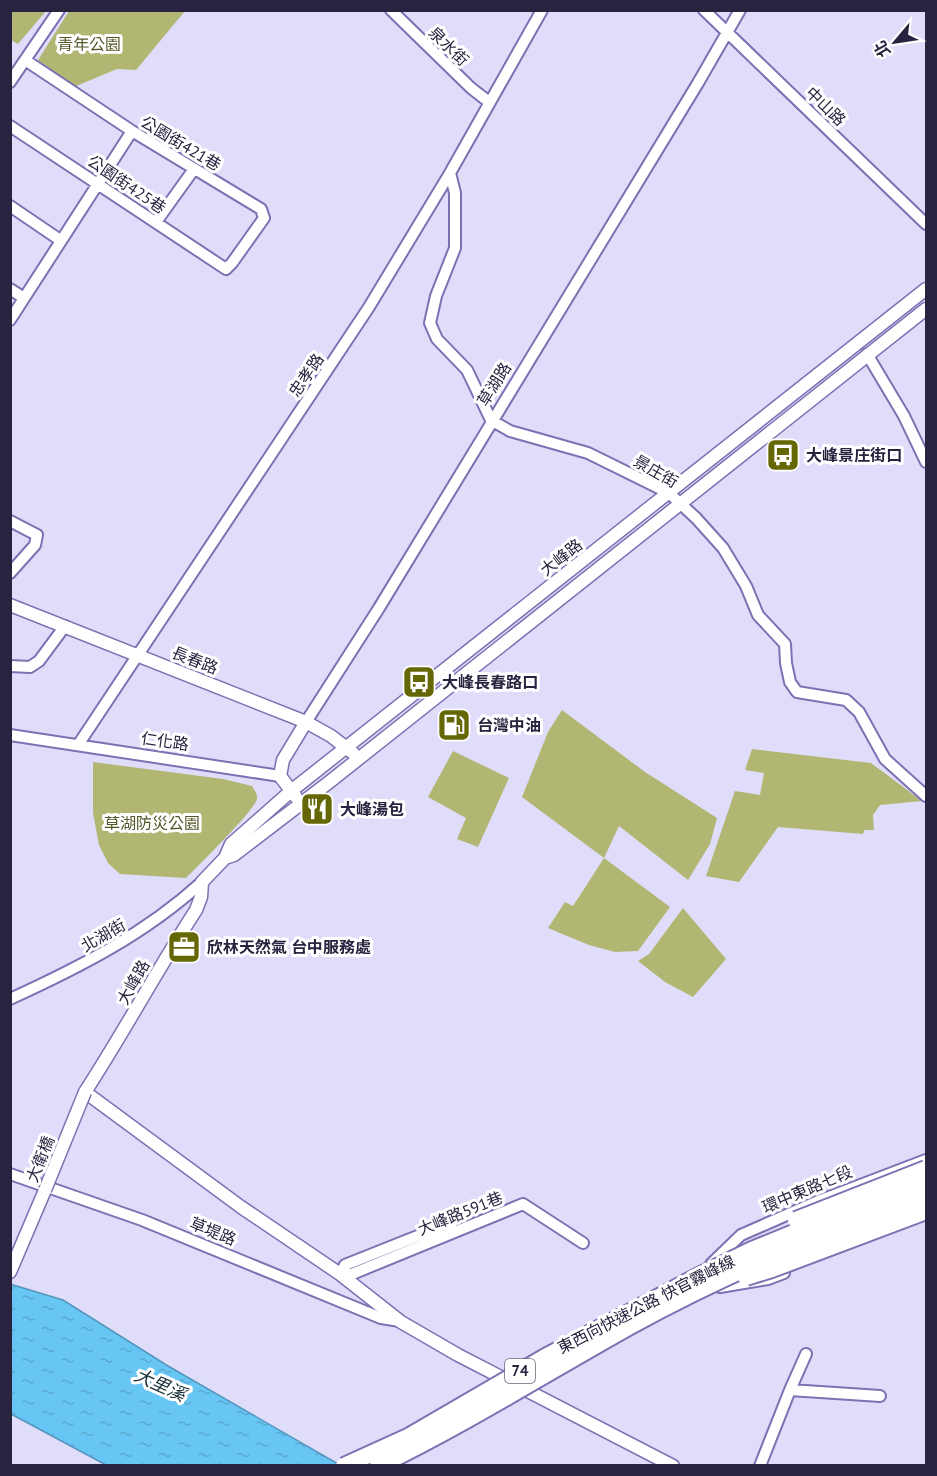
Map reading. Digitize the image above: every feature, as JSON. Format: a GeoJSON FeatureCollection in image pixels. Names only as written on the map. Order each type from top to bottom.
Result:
{"type":"FeatureCollection","features":[{"type":"Feature","properties":{"kind":"highway"},"geometry":{"type":"LineString","coordinates":[[699,1283],[770,1232],[819,1210],[927,1169]]}},
{"type":"Feature","properties":{"kind":"highway","name":"東西向快速公路 快官霧峰線"},"geometry":{"type":"LineString","coordinates":[[378,1466],[417,1447],[631,1326],[752,1250],[927,1180]]}},
{"type":"Feature","properties":{"kind":"highway","name":"東西向快速公路 快官霧峰線"},"geometry":{"type":"LineString","coordinates":[[345,1466],[410,1436],[549,1354],[699,1283],[927,1197]]}},
{"type":"Feature","properties":{"kind":"highway"},"geometry":{"type":"LineString","coordinates":[[699,1283],[772,1269],[927,1211]]}},
{"type":"Feature","properties":{"kind":"street"},"geometry":{"type":"LineString","coordinates":[[10,82],[58,10]]}},
{"type":"Feature","properties":{"kind":"street","name":"泉水街"},"geometry":{"type":"LineString","coordinates":[[391,10],[471,88],[489,102]]}},
{"type":"Feature","properties":{"kind":"street","name":"忠孝路"},"geometry":{"type":"LineString","coordinates":[[78,745],[369,308],[450,173],[543,10]]}},
{"type":"Feature","properties":{"kind":"street","name":"中山路"},"geometry":{"type":"LineString","coordinates":[[704,10],[927,224]]}},
{"type":"Feature","properties":{"kind":"street","name":"草湖路"},"geometry":{"type":"LineString","coordinates":[[280,776],[283,760],[379,608],[740,10]]}},
{"type":"Feature","properties":{"kind":"street","name":"公園街421巷"},"geometry":{"type":"LineString","coordinates":[[26,60],[132,131],[261,209],[264,218],[232,263],[225,269]]}},
{"type":"Feature","properties":{"kind":"street","name":"公園街425巷"},"geometry":{"type":"LineString","coordinates":[[10,126],[99,183],[225,269]]}},
{"type":"Feature","properties":{"kind":"street"},"geometry":{"type":"LineString","coordinates":[[10,320],[132,131]]}},
{"type":"Feature","properties":{"kind":"street"},"geometry":{"type":"LineString","coordinates":[[156,222],[194,169]]}},
{"type":"Feature","properties":{"kind":"street"},"geometry":{"type":"LineString","coordinates":[[450,173],[455,193],[455,248],[436,296],[430,323],[437,339],[467,370],[491,420]]}},
{"type":"Feature","properties":{"kind":"street"},"geometry":{"type":"LineString","coordinates":[[10,206],[60,240]]}},
{"type":"Feature","properties":{"kind":"street"},"geometry":{"type":"LineString","coordinates":[[10,289],[24,298]]}},
{"type":"Feature","properties":{"kind":"street","name":"大峰路"},"geometry":{"type":"LineString","coordinates":[[85,1092],[128,1025],[149,984],[196,910],[201,897],[202,882],[225,858],[231,844],[291,791],[927,289]]}},
{"type":"Feature","properties":{"kind":"street","name":"大峰路"},"geometry":{"type":"LineString","coordinates":[[225,858],[234,855],[359,759],[867,354],[927,309]]}},
{"type":"Feature","properties":{"kind":"street"},"geometry":{"type":"LineString","coordinates":[[867,354],[904,416],[927,462]]}},
{"type":"Feature","properties":{"kind":"street","name":"景庄街"},"geometry":{"type":"LineString","coordinates":[[491,420],[510,431],[588,453],[669,493],[723,548],[746,586],[758,615],[785,644],[786,663],[792,687],[797,692],[846,700],[859,712],[885,759],[927,796]]}},
{"type":"Feature","properties":{"kind":"street"},"geometry":{"type":"LineString","coordinates":[[10,522],[37,535],[34,545],[10,573]]}},
{"type":"Feature","properties":{"kind":"street","name":"長春路"},"geometry":{"type":"LineString","coordinates":[[10,606],[306,722],[347,747],[359,759]]}},
{"type":"Feature","properties":{"kind":"street"},"geometry":{"type":"LineString","coordinates":[[16,667],[30,667],[39,661],[65,626]]}},
{"type":"Feature","properties":{"kind":"street","name":"仁化路"},"geometry":{"type":"LineString","coordinates":[[10,735],[280,776]]}},
{"type":"Feature","properties":{"kind":"street"},"geometry":{"type":"LineString","coordinates":[[280,776],[301,803]]}},
{"type":"Feature","properties":{"kind":"street","name":"北湖街"},"geometry":{"type":"LineString","coordinates":[[10,999],[99,957],[149,926],[202,882]]}},
{"type":"Feature","properties":{"kind":"street","name":"大衛橋"},"geometry":{"type":"LineString","coordinates":[[10,1272],[85,1092]]}},
{"type":"Feature","properties":{"kind":"street","name":"草堤路"},"geometry":{"type":"LineString","coordinates":[[85,1092],[232,1201],[340,1274],[401,1322],[674,1466]]}},
{"type":"Feature","properties":{"kind":"street","name":"環中東路七段"},"geometry":{"type":"LineString","coordinates":[[711,1264],[741,1235],[927,1160]]}},
{"type":"Feature","properties":{"kind":"street","name":"草堤路"},"geometry":{"type":"LineString","coordinates":[[10,1174],[142,1220],[381,1318],[401,1322]]}},
{"type":"Feature","properties":{"kind":"street"},"geometry":{"type":"LineString","coordinates":[[885,1175],[897,1230]]}},
{"type":"Feature","properties":{"kind":"street","name":"環中東路七段"},"geometry":{"type":"LineString","coordinates":[[505,1378],[711,1264],[814,1219],[888,1191],[927,1180]]}},
{"type":"Feature","properties":{"kind":"street"},"geometry":{"type":"LineString","coordinates":[[720,1287],[819,1242],[927,1202]]}},
{"type":"Feature","properties":{"kind":"street","name":"大峰路591巷"},"geometry":{"type":"LineString","coordinates":[[340,1274],[352,1274],[523,1203],[584,1243]]}},
{"type":"Feature","properties":{"kind":"street"},"geometry":{"type":"LineString","coordinates":[[526,1388],[632,1328],[703,1292],[768,1279],[927,1219]]}},
{"type":"Feature","properties":{"kind":"street"},"geometry":{"type":"LineString","coordinates":[[340,1274],[345,1265],[453,1222]]}},
{"type":"Feature","properties":{"kind":"street"},"geometry":{"type":"LineString","coordinates":[[760,1466],[806,1354]]}},
{"type":"Feature","properties":{"kind":"street"},"geometry":{"type":"LineString","coordinates":[[790,1389],[880,1396]]}},
{"type":"Feature","properties":{"kind":"green space"},"geometry":{"type":"Polygon","coordinates":[[[10,11],[46,11],[18,44],[11,40],[10,11]]]}},
{"type":"Feature","properties":{"kind":"green space","name":"青年公園"},"geometry":{"type":"Polygon","coordinates":[[[69,11],[185,11],[136,70],[117,69],[74,87],[38,60],[69,11]]]}},
{"type":"Feature","properties":{"kind":"green space"},"geometry":{"type":"Polygon","coordinates":[[[562,710],[645,772],[717,818],[710,844],[688,880],[619,826],[604,858],[522,797],[548,732],[562,710]]]}},
{"type":"Feature","properties":{"kind":"green space"},"geometry":{"type":"Polygon","coordinates":[[[752,749],[871,763],[922,801],[880,805],[873,815],[874,830],[864,830],[863,834],[778,827],[739,882],[706,876],[735,791],[760,795],[764,773],[745,770],[752,749]]]}},
{"type":"Feature","properties":{"kind":"green space"},"geometry":{"type":"Polygon","coordinates":[[[453,751],[509,778],[478,847],[457,839],[466,818],[428,797],[453,751]]]}},
{"type":"Feature","properties":{"kind":"green space","name":"草湖防災公園"},"geometry":{"type":"Polygon","coordinates":[[[93,762],[223,779],[252,786],[257,799],[236,826],[186,878],[120,874],[108,863],[99,845],[93,813],[93,762]]]}},
{"type":"Feature","properties":{"kind":"green space"},"geometry":{"type":"Polygon","coordinates":[[[604,858],[670,907],[638,951],[615,952],[589,945],[548,928],[565,902],[573,906],[604,858]]]}},
{"type":"Feature","properties":{"kind":"green space"},"geometry":{"type":"Polygon","coordinates":[[[683,908],[726,959],[693,997],[665,982],[638,961],[649,954],[683,908]]]}},
{"type":"Feature","properties":{"kind":"water","name":"大里溪"},"geometry":{"type":"Polygon","coordinates":[[[10,1284],[63,1300],[168,1366],[340,1465],[106,1465],[11,1414],[10,1284]]]}},
{"type":"Feature","properties":{"kind":"place","name":"大峰景庄街口"},"geometry":{"type":"Point","coordinates":[783,455]}},
{"type":"Feature","properties":{"kind":"place","name":"大峰長春路口"},"geometry":{"type":"Point","coordinates":[419,682]}},
{"type":"Feature","properties":{"kind":"place","name":"台灣中油"},"geometry":{"type":"Point","coordinates":[454,725]}},
{"type":"Feature","properties":{"kind":"place","name":"大峰湯包"},"geometry":{"type":"Point","coordinates":[317,809]}},
{"type":"Feature","properties":{"kind":"place","name":"欣林天然氣 台中服務處"},"geometry":{"type":"Point","coordinates":[184,947]}}]}
